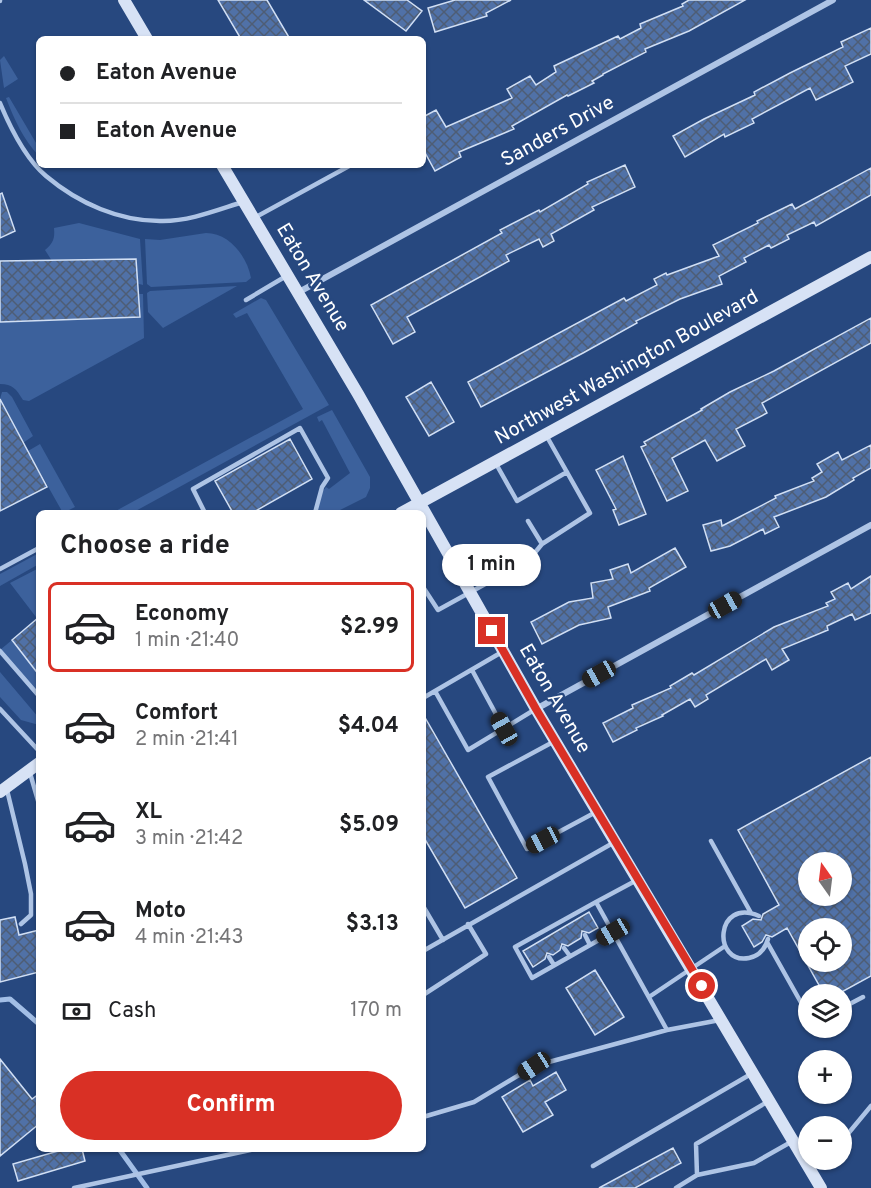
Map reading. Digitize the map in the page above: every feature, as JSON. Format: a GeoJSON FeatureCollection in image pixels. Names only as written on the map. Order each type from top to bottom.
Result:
{"type":"FeatureCollection","features":[{"type":"Feature","properties":{"kind":"main road"},"geometry":{"type":"LineString","coordinates":[[124,0],[145,36]]}},
{"type":"Feature","properties":{"kind":"main road","name":"Eaton Avenue"},"geometry":{"type":"LineString","coordinates":[[224,168],[299,292],[425,510]]}},
{"type":"Feature","properties":{"kind":"main road","name":"Northwest Washington Boulevard"},"geometry":{"type":"LineString","coordinates":[[406,510],[871,257]]}},
{"type":"Feature","properties":{"kind":"main road","name":"Eaton Avenue"},"geometry":{"type":"LineString","coordinates":[[426,511],[536,709],[798,1147]]}},
{"type":"Feature","properties":{"kind":"main road"},"geometry":{"type":"LineString","coordinates":[[3,790],[34,767]]}},
{"type":"Feature","properties":{"kind":"main road","name":"Eaton Avenue"},"geometry":{"type":"LineString","coordinates":[[815,1170],[821,1188]]}},
{"type":"Feature","properties":{"kind":"street","name":"Sanders Drive"},"geometry":{"type":"LineString","coordinates":[[299,292],[833,0]]}},
{"type":"Feature","properties":{"kind":"street"},"geometry":{"type":"LineString","coordinates":[[536,709],[871,525]]}},
{"type":"Feature","properties":{"kind":"lane"},"geometry":{"type":"LineString","coordinates":[[0,103],[10,128],[36,164]]}},
{"type":"Feature","properties":{"kind":"lane"},"geometry":{"type":"LineString","coordinates":[[39,168],[44,175],[70,194],[121,218],[168,221],[191,218],[244,202]]}},
{"type":"Feature","properties":{"kind":"lane"},"geometry":{"type":"LineString","coordinates":[[254,218],[346,168]]}},
{"type":"Feature","properties":{"kind":"lane"},"geometry":{"type":"LineString","coordinates":[[246,300],[288,275]]}},
{"type":"Feature","properties":{"kind":"lane"},"geometry":{"type":"LineString","coordinates":[[203,510],[192,489],[300,428],[328,478],[322,487],[316,510]]}},
{"type":"Feature","properties":{"kind":"lane"},"geometry":{"type":"LineString","coordinates":[[426,591],[438,610],[530,560],[542,543],[590,513],[546,434]]}},
{"type":"Feature","properties":{"kind":"lane"},"geometry":{"type":"LineString","coordinates":[[495,462],[521,508]]}},
{"type":"Feature","properties":{"kind":"lane"},"geometry":{"type":"LineString","coordinates":[[517,501],[567,472]]}},
{"type":"Feature","properties":{"kind":"lane"},"geometry":{"type":"LineString","coordinates":[[528,521],[542,543]]}},
{"type":"Feature","properties":{"kind":"lane"},"geometry":{"type":"LineString","coordinates":[[0,569],[36,550]]}},
{"type":"Feature","properties":{"kind":"lane"},"geometry":{"type":"LineString","coordinates":[[0,651],[36,693]]}},
{"type":"Feature","properties":{"kind":"lane"},"geometry":{"type":"LineString","coordinates":[[426,696],[503,651]]}},
{"type":"Feature","properties":{"kind":"lane"},"geometry":{"type":"LineString","coordinates":[[472,670],[504,729]]}},
{"type":"Feature","properties":{"kind":"lane"},"geometry":{"type":"LineString","coordinates":[[435,691],[468,750],[536,709]]}},
{"type":"Feature","properties":{"kind":"lane"},"geometry":{"type":"LineString","coordinates":[[0,709],[36,748]]}},
{"type":"Feature","properties":{"kind":"lane"},"geometry":{"type":"LineString","coordinates":[[555,740],[488,777],[527,849],[597,811]]}},
{"type":"Feature","properties":{"kind":"lane"},"geometry":{"type":"LineString","coordinates":[[3,790],[31,894],[31,915],[21,924]]}},
{"type":"Feature","properties":{"kind":"lane"},"geometry":{"type":"LineString","coordinates":[[711,841],[751,913]]}},
{"type":"Feature","properties":{"kind":"lane"},"geometry":{"type":"LineString","coordinates":[[426,949],[616,842]]}},
{"type":"Feature","properties":{"kind":"lane"},"geometry":{"type":"LineString","coordinates":[[613,932],[532,978],[515,947],[554,929],[638,879]]}},
{"type":"Feature","properties":{"kind":"lane"},"geometry":{"type":"LineString","coordinates":[[596,902],[667,1030]]}},
{"type":"Feature","properties":{"kind":"lane"},"geometry":{"type":"LineString","coordinates":[[426,911],[443,940]]}},
{"type":"Feature","properties":{"kind":"lane"},"geometry":{"type":"LineString","coordinates":[[759,916],[744,913],[730,918],[723,931],[725,946],[729,952],[743,958],[758,954],[768,941],[798,997]]}},
{"type":"Feature","properties":{"kind":"lane"},"geometry":{"type":"LineString","coordinates":[[426,993],[486,954],[468,924]]}},
{"type":"Feature","properties":{"kind":"lane"},"geometry":{"type":"LineString","coordinates":[[585,935],[591,945]]}},
{"type":"Feature","properties":{"kind":"lane"},"geometry":{"type":"LineString","coordinates":[[537,936],[540,941]]}},
{"type":"Feature","properties":{"kind":"lane"},"geometry":{"type":"LineString","coordinates":[[649,998],[725,946]]}},
{"type":"Feature","properties":{"kind":"lane"},"geometry":{"type":"LineString","coordinates":[[564,948],[570,956]]}},
{"type":"Feature","properties":{"kind":"lane"},"geometry":{"type":"LineString","coordinates":[[549,957],[554,965]]}},
{"type":"Feature","properties":{"kind":"lane"},"geometry":{"type":"LineString","coordinates":[[852,1002],[862,997]]}},
{"type":"Feature","properties":{"kind":"lane"},"geometry":{"type":"LineString","coordinates":[[426,1116],[474,1102],[534,1066],[667,1030],[722,1019]]}},
{"type":"Feature","properties":{"kind":"lane"},"geometry":{"type":"LineString","coordinates":[[593,1166],[753,1072]]}},
{"type":"Feature","properties":{"kind":"lane"},"geometry":{"type":"LineString","coordinates":[[698,1174],[696,1144],[770,1101]]}},
{"type":"Feature","properties":{"kind":"lane"},"geometry":{"type":"LineString","coordinates":[[852,1129],[871,1106]]}},
{"type":"Feature","properties":{"kind":"lane"},"geometry":{"type":"LineString","coordinates":[[677,1188],[698,1174],[754,1164],[793,1141]]}},
{"type":"Feature","properties":{"kind":"lane"},"geometry":{"type":"LineString","coordinates":[[75,1188],[241,1152]]}},
{"type":"Feature","properties":{"kind":"shaded area"},"geometry":{"type":"Polygon","coordinates":[[[4,56],[18,79],[4,88],[0,60],[4,56]]]}},
{"type":"Feature","properties":{"kind":"shaded area"},"geometry":{"type":"Polygon","coordinates":[[[9,97],[36,143],[36,152],[12,114],[6,98],[9,97]]]}},
{"type":"Feature","properties":{"kind":"shaded area"},"geometry":{"type":"Polygon","coordinates":[[[79,223],[140,239],[143,285],[52,261],[45,250],[53,240],[54,228],[79,223]]]}},
{"type":"Feature","properties":{"kind":"shaded area"},"geometry":{"type":"Polygon","coordinates":[[[206,233],[222,237],[236,247],[246,262],[251,278],[246,282],[151,287],[147,284],[145,239],[160,240],[206,233]]]}},
{"type":"Feature","properties":{"kind":"shaded area"},"geometry":{"type":"Polygon","coordinates":[[[237,286],[163,328],[148,312],[147,293],[150,291],[237,286]]]}},
{"type":"Feature","properties":{"kind":"shaded area"},"geometry":{"type":"Polygon","coordinates":[[[138,294],[143,294],[144,338],[29,401],[23,400],[11,386],[0,384],[0,322],[139,317],[138,294]]]}},
{"type":"Feature","properties":{"kind":"shaded area"},"geometry":{"type":"Polygon","coordinates":[[[261,298],[266,300],[329,405],[137,510],[118,510],[303,409],[247,313],[236,318],[233,314],[261,298]]]}},
{"type":"Feature","properties":{"kind":"shaded area"},"geometry":{"type":"Polygon","coordinates":[[[2,392],[7,392],[12,397],[33,436],[23,443],[0,399],[2,392]]]}},
{"type":"Feature","properties":{"kind":"shaded area"},"geometry":{"type":"Polygon","coordinates":[[[332,410],[370,477],[370,488],[366,497],[340,510],[318,510],[322,492],[326,487],[329,489],[350,473],[322,420],[319,422],[317,417],[332,410]]]}},
{"type":"Feature","properties":{"kind":"shaded area"},"geometry":{"type":"Polygon","coordinates":[[[40,444],[75,507],[61,510],[28,451],[40,444]]]}},
{"type":"Feature","properties":{"kind":"shaded area"},"geometry":{"type":"Polygon","coordinates":[[[36,555],[36,566],[0,586],[0,574],[36,555]]]}},
{"type":"Feature","properties":{"kind":"shaded area"},"geometry":{"type":"Polygon","coordinates":[[[36,570],[36,617],[10,583],[36,570]]]}},
{"type":"Feature","properties":{"kind":"shaded area"},"geometry":{"type":"Polygon","coordinates":[[[12,640],[36,671],[36,692],[0,650],[12,640]]]}},
{"type":"Feature","properties":{"kind":"shaded area"},"geometry":{"type":"Polygon","coordinates":[[[0,672],[36,714],[36,724],[21,720],[0,697],[0,672]]]}},
{"type":"Feature","properties":{"kind":"building"},"geometry":{"type":"Polygon","coordinates":[[[218,0],[267,0],[288,36],[239,36],[218,0]]]}},
{"type":"Feature","properties":{"kind":"building"},"geometry":{"type":"Polygon","coordinates":[[[364,0],[407,0],[422,11],[406,31],[364,0]]]}},
{"type":"Feature","properties":{"kind":"building"},"geometry":{"type":"Polygon","coordinates":[[[455,0],[511,0],[486,13],[487,16],[435,32],[428,8],[455,0]]]}},
{"type":"Feature","properties":{"kind":"building"},"geometry":{"type":"Polygon","coordinates":[[[689,0],[745,0],[689,31],[645,49],[646,52],[603,74],[592,81],[594,83],[567,95],[512,126],[514,129],[459,152],[461,157],[435,171],[426,154],[426,115],[436,110],[446,127],[512,98],[507,89],[530,76],[536,85],[556,72],[554,66],[618,36],[620,39],[641,28],[640,24],[683,6],[682,4],[689,0]]]}},
{"type":"Feature","properties":{"kind":"building"},"geometry":{"type":"Polygon","coordinates":[[[871,28],[871,54],[845,66],[853,82],[816,100],[810,88],[752,119],[754,123],[725,137],[724,134],[685,157],[673,136],[843,47],[841,42],[871,28]]]}},
{"type":"Feature","properties":{"kind":"building"},"geometry":{"type":"Polygon","coordinates":[[[625,165],[635,187],[592,207],[594,210],[551,234],[554,241],[543,247],[539,239],[506,255],[509,261],[407,317],[415,332],[393,344],[371,305],[502,233],[500,230],[539,210],[540,212],[588,184],[587,182],[625,165]]]}},
{"type":"Feature","properties":{"kind":"building"},"geometry":{"type":"Polygon","coordinates":[[[871,168],[871,195],[816,226],[814,222],[787,235],[789,239],[771,248],[769,245],[744,258],[746,262],[719,276],[722,284],[680,299],[636,321],[637,323],[583,353],[481,407],[468,382],[624,298],[626,301],[657,285],[654,279],[719,256],[713,245],[758,223],[757,221],[792,204],[795,209],[871,168]]]}},
{"type":"Feature","properties":{"kind":"building"},"geometry":{"type":"Polygon","coordinates":[[[2,193],[15,231],[0,238],[0,194],[2,193]]]}},
{"type":"Feature","properties":{"kind":"building"},"geometry":{"type":"Polygon","coordinates":[[[136,259],[140,317],[0,322],[0,261],[136,259]]]}},
{"type":"Feature","properties":{"kind":"building"},"geometry":{"type":"Polygon","coordinates":[[[871,318],[871,343],[762,403],[767,413],[736,429],[745,446],[717,461],[705,440],[672,458],[688,491],[667,501],[641,447],[646,445],[644,442],[730,392],[774,371],[871,318]]]}},
{"type":"Feature","properties":{"kind":"building"},"geometry":{"type":"Polygon","coordinates":[[[431,382],[454,422],[429,436],[406,397],[431,382]]]}},
{"type":"Feature","properties":{"kind":"building"},"geometry":{"type":"Polygon","coordinates":[[[0,399],[47,487],[0,511],[0,399]]]}},
{"type":"Feature","properties":{"kind":"building"},"geometry":{"type":"Polygon","coordinates":[[[290,439],[312,479],[257,510],[231,510],[215,481],[290,439]]]}},
{"type":"Feature","properties":{"kind":"building"},"geometry":{"type":"Polygon","coordinates":[[[871,445],[871,468],[853,478],[854,480],[826,497],[774,517],[779,527],[765,534],[763,529],[730,546],[711,551],[703,525],[721,520],[722,526],[776,498],[775,496],[814,481],[812,478],[822,472],[817,464],[838,452],[842,460],[871,445]]]}},
{"type":"Feature","properties":{"kind":"building"},"geometry":{"type":"Polygon","coordinates":[[[623,456],[646,514],[619,525],[613,510],[616,509],[596,470],[623,456]]]}},
{"type":"Feature","properties":{"kind":"building"},"geometry":{"type":"Polygon","coordinates":[[[675,548],[686,567],[649,588],[650,591],[608,607],[611,618],[579,625],[542,644],[531,622],[569,602],[593,598],[591,583],[613,579],[610,570],[628,564],[631,573],[675,548]]]}},
{"type":"Feature","properties":{"kind":"building"},"geometry":{"type":"Polygon","coordinates":[[[871,576],[871,613],[855,620],[852,614],[827,626],[828,630],[782,649],[789,660],[772,670],[766,659],[706,695],[708,699],[695,707],[690,699],[613,742],[603,723],[633,708],[632,705],[671,688],[670,686],[692,673],[694,675],[774,627],[828,606],[826,603],[835,599],[831,592],[848,583],[851,589],[871,576]]]}},
{"type":"Feature","properties":{"kind":"building"},"geometry":{"type":"Polygon","coordinates":[[[36,620],[36,671],[12,640],[36,620]]]}},
{"type":"Feature","properties":{"kind":"building"},"geometry":{"type":"Polygon","coordinates":[[[426,719],[517,878],[465,908],[426,841],[426,719]]]}},
{"type":"Feature","properties":{"kind":"building"},"geometry":{"type":"Polygon","coordinates":[[[871,757],[871,976],[852,986],[852,984],[818,984],[812,972],[852,972],[852,918],[798,918],[798,948],[787,928],[772,937],[766,935],[762,942],[754,947],[742,926],[753,919],[761,920],[763,914],[779,905],[738,830],[871,757]]]}},
{"type":"Feature","properties":{"kind":"building"},"geometry":{"type":"Polygon","coordinates":[[[589,912],[598,928],[589,933],[582,931],[581,938],[568,946],[562,944],[560,950],[553,955],[547,953],[545,959],[533,967],[523,951],[589,912]]]}},
{"type":"Feature","properties":{"kind":"building"},"geometry":{"type":"Polygon","coordinates":[[[15,917],[19,935],[36,931],[36,973],[0,982],[0,920],[15,917]]]}},
{"type":"Feature","properties":{"kind":"building"},"geometry":{"type":"Polygon","coordinates":[[[595,970],[624,1017],[595,1035],[566,988],[595,970]]]}},
{"type":"Feature","properties":{"kind":"building"},"geometry":{"type":"Polygon","coordinates":[[[0,1059],[32,1099],[36,1096],[36,1126],[0,1156],[0,1059]]]}},
{"type":"Feature","properties":{"kind":"building"},"geometry":{"type":"Polygon","coordinates":[[[556,1072],[566,1090],[545,1102],[553,1115],[523,1132],[502,1097],[530,1080],[533,1086],[556,1072]]]}},
{"type":"Feature","properties":{"kind":"building"},"geometry":{"type":"Polygon","coordinates":[[[673,1148],[681,1163],[635,1188],[599,1188],[673,1148]]]}},
{"type":"Feature","properties":{"kind":"building"},"geometry":{"type":"Polygon","coordinates":[[[55,1152],[83,1152],[85,1161],[18,1181],[13,1164],[55,1152]]]}},
{"type":"Feature","properties":{"kind":"waterway"},"geometry":{"type":"LineString","coordinates":[[0,1000],[10,999],[36,1021]]}},
{"type":"Feature","properties":{"kind":"waterway"},"geometry":{"type":"LineString","coordinates":[[121,1152],[147,1188]]}},
{"type":"Feature","properties":{"kind":"route"},"geometry":{"type":"LineString","coordinates":[[492,631],[536,709],[702,986]]}}]}
